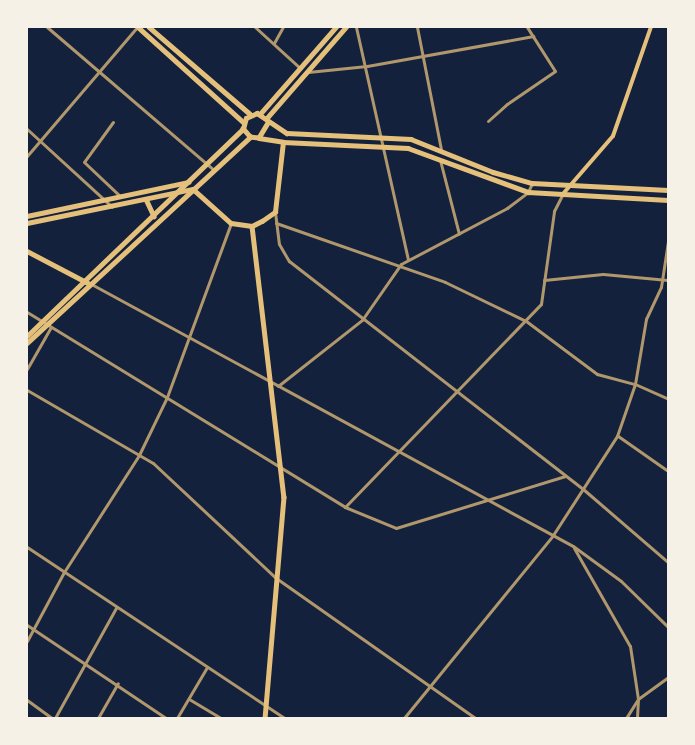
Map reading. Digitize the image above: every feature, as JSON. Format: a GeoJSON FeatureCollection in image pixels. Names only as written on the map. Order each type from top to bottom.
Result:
{"type":"FeatureCollection","features":[{"type":"Feature","properties":{"kind":"main road"},"geometry":{"type":"LineString","coordinates":[[138,27],[243,122]]}},
{"type":"Feature","properties":{"kind":"main road"},"geometry":{"type":"LineString","coordinates":[[149,27],[250,114],[260,114],[287,133],[379,135],[411,140],[441,149],[493,172],[532,183],[569,187],[667,190]]}},
{"type":"Feature","properties":{"kind":"main road"},"geometry":{"type":"LineString","coordinates":[[260,114],[336,27]]}},
{"type":"Feature","properties":{"kind":"main road"},"geometry":{"type":"LineString","coordinates":[[259,138],[267,121],[346,27]]}},
{"type":"Feature","properties":{"kind":"main road"},"geometry":{"type":"LineString","coordinates":[[562,195],[617,128],[651,27]]}},
{"type":"Feature","properties":{"kind":"main road"},"geometry":{"type":"LineString","coordinates":[[250,114],[243,122],[243,129],[250,137],[283,142],[381,144],[440,158],[528,192],[667,201]]}},
{"type":"Feature","properties":{"kind":"main road"},"geometry":{"type":"LineString","coordinates":[[27,336],[86,282],[243,129]]}},
{"type":"Feature","properties":{"kind":"main road"},"geometry":{"type":"LineString","coordinates":[[27,343],[49,326],[250,137]]}},
{"type":"Feature","properties":{"kind":"main road"},"geometry":{"type":"LineString","coordinates":[[194,189],[231,223],[252,226],[275,212],[283,142]]}},
{"type":"Feature","properties":{"kind":"main road"},"geometry":{"type":"LineString","coordinates":[[27,216],[189,182]]}},
{"type":"Feature","properties":{"kind":"main road"},"geometry":{"type":"LineString","coordinates":[[27,223],[194,189]]}},
{"type":"Feature","properties":{"kind":"main road"},"geometry":{"type":"LineString","coordinates":[[146,199],[154,216]]}},
{"type":"Feature","properties":{"kind":"main road"},"geometry":{"type":"LineString","coordinates":[[252,226],[284,497],[266,718]]}},
{"type":"Feature","properties":{"kind":"main road"},"geometry":{"type":"LineString","coordinates":[[27,251],[93,285]]}},
{"type":"Feature","properties":{"kind":"street"},"geometry":{"type":"LineString","coordinates":[[48,27],[214,170]]}},
{"type":"Feature","properties":{"kind":"street"},"geometry":{"type":"LineString","coordinates":[[27,156],[138,27]]}},
{"type":"Feature","properties":{"kind":"street"},"geometry":{"type":"LineString","coordinates":[[255,27],[300,68]]}},
{"type":"Feature","properties":{"kind":"street"},"geometry":{"type":"LineString","coordinates":[[274,43],[283,27]]}},
{"type":"Feature","properties":{"kind":"street"},"geometry":{"type":"LineString","coordinates":[[356,27],[408,259]]}},
{"type":"Feature","properties":{"kind":"street"},"geometry":{"type":"LineString","coordinates":[[417,27],[441,149]]}},
{"type":"Feature","properties":{"kind":"street"},"geometry":{"type":"LineString","coordinates":[[488,122],[507,104],[555,71],[527,27]]}},
{"type":"Feature","properties":{"kind":"street"},"geometry":{"type":"LineString","coordinates":[[306,72],[364,66],[533,36]]}},
{"type":"Feature","properties":{"kind":"street"},"geometry":{"type":"LineString","coordinates":[[113,122],[84,162],[120,196]]}},
{"type":"Feature","properties":{"kind":"street"},"geometry":{"type":"LineString","coordinates":[[27,129],[106,199],[111,207]]}},
{"type":"Feature","properties":{"kind":"street"},"geometry":{"type":"LineString","coordinates":[[667,201],[668,154]]}},
{"type":"Feature","properties":{"kind":"street"},"geometry":{"type":"LineString","coordinates":[[440,158],[459,234]]}},
{"type":"Feature","properties":{"kind":"street"},"geometry":{"type":"LineString","coordinates":[[278,386],[362,320],[401,264],[507,208],[528,192],[532,183]]}},
{"type":"Feature","properties":{"kind":"street"},"geometry":{"type":"LineString","coordinates":[[345,507],[541,304],[554,211],[562,195]]}},
{"type":"Feature","properties":{"kind":"street"},"geometry":{"type":"LineString","coordinates":[[275,212],[279,244],[289,261],[362,320],[583,489],[668,562]]}},
{"type":"Feature","properties":{"kind":"street"},"geometry":{"type":"LineString","coordinates":[[27,641],[64,572],[139,455],[167,397],[231,223]]}},
{"type":"Feature","properties":{"kind":"street"},"geometry":{"type":"LineString","coordinates":[[276,223],[401,264],[525,321],[585,368],[634,384],[668,399]]}},
{"type":"Feature","properties":{"kind":"street"},"geometry":{"type":"LineString","coordinates":[[405,718],[429,684],[553,536],[617,436],[634,384],[646,319],[662,280],[668,241]]}},
{"type":"Feature","properties":{"kind":"street"},"geometry":{"type":"LineString","coordinates":[[544,280],[603,274],[668,280]]}},
{"type":"Feature","properties":{"kind":"street"},"geometry":{"type":"LineString","coordinates":[[93,285],[573,546],[621,581],[668,627]]}},
{"type":"Feature","properties":{"kind":"street"},"geometry":{"type":"LineString","coordinates":[[27,312],[345,507],[396,528],[429,521],[565,476]]}},
{"type":"Feature","properties":{"kind":"street"},"geometry":{"type":"LineString","coordinates":[[27,369],[49,326]]}},
{"type":"Feature","properties":{"kind":"street"},"geometry":{"type":"LineString","coordinates":[[27,390],[153,463],[276,578],[476,718]]}},
{"type":"Feature","properties":{"kind":"street"},"geometry":{"type":"LineString","coordinates":[[617,436],[668,471]]}},
{"type":"Feature","properties":{"kind":"street"},"geometry":{"type":"LineString","coordinates":[[573,546],[630,646],[638,699],[637,718]]}},
{"type":"Feature","properties":{"kind":"street"},"geometry":{"type":"LineString","coordinates":[[27,547],[284,718]]}},
{"type":"Feature","properties":{"kind":"street"},"geometry":{"type":"LineString","coordinates":[[27,700],[53,718],[116,608]]}},
{"type":"Feature","properties":{"kind":"street"},"geometry":{"type":"LineString","coordinates":[[27,625],[118,683],[166,718]]}},
{"type":"Feature","properties":{"kind":"street"},"geometry":{"type":"LineString","coordinates":[[177,718],[207,667]]}},
{"type":"Feature","properties":{"kind":"street"},"geometry":{"type":"LineString","coordinates":[[626,718],[638,699],[668,677]]}},
{"type":"Feature","properties":{"kind":"street"},"geometry":{"type":"LineString","coordinates":[[98,718],[118,683]]}},
{"type":"Feature","properties":{"kind":"street"},"geometry":{"type":"LineString","coordinates":[[188,699],[221,718]]}}]}
